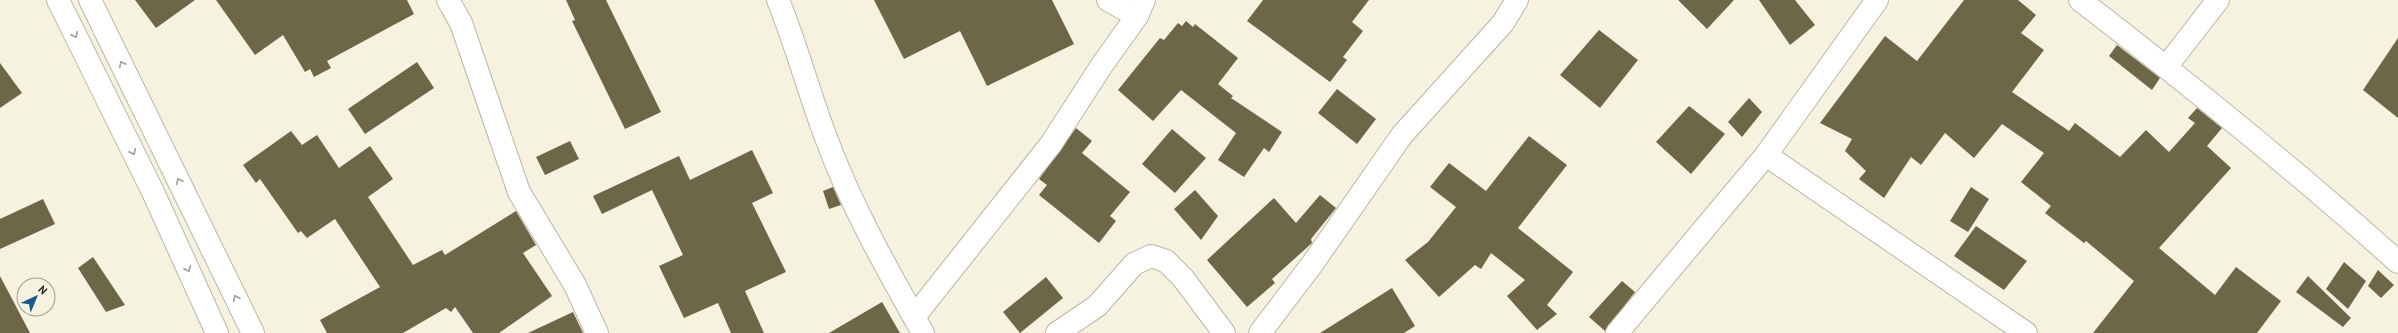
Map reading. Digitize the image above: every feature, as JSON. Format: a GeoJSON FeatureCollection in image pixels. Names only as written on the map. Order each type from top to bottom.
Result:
{"type":"FeatureCollection","features":[{"type":"Feature","properties":{"kind":"street"},"geometry":{"type":"LineString","coordinates":[[58,0],[153,192],[217,333]]}},
{"type":"Feature","properties":{"kind":"street"},"geometry":{"type":"LineString","coordinates":[[90,0],[253,333]]}},
{"type":"Feature","properties":{"kind":"street"},"geometry":{"type":"LineString","coordinates":[[448,0],[462,23],[519,192],[575,285],[597,333]]}},
{"type":"Feature","properties":{"kind":"street"},"geometry":{"type":"LineString","coordinates":[[778,0],[792,33],[825,135],[861,220],[919,325],[1051,144],[1140,8],[1108,0]]}},
{"type":"Feature","properties":{"kind":"street"},"geometry":{"type":"LineString","coordinates":[[1260,333],[1313,262],[1402,135],[1503,23],[1517,0]]}},
{"type":"Feature","properties":{"kind":"street"},"geometry":{"type":"LineString","coordinates":[[1617,333],[1766,155],[1876,0]]}},
{"type":"Feature","properties":{"kind":"street"},"geometry":{"type":"LineString","coordinates":[[2080,0],[2166,67],[2316,189],[2398,262]]}},
{"type":"Feature","properties":{"kind":"street"},"geometry":{"type":"LineString","coordinates":[[2166,67],[2218,0]]}},
{"type":"Feature","properties":{"kind":"street"},"geometry":{"type":"LineString","coordinates":[[1766,155],[2026,333]]}},
{"type":"Feature","properties":{"kind":"street"},"geometry":{"type":"LineString","coordinates":[[1057,333],[1097,306],[1134,264],[1151,256],[1166,261],[1183,278],[1224,333]]}},
{"type":"Feature","properties":{"kind":"building"},"geometry":{"type":"Polygon","coordinates":[[[135,0],[195,0],[156,28],[135,0]]]}},
{"type":"Feature","properties":{"kind":"building"},"geometry":{"type":"Polygon","coordinates":[[[216,0],[407,0],[414,14],[327,61],[331,68],[314,77],[310,69],[305,72],[283,35],[255,55],[216,0]]]}},
{"type":"Feature","properties":{"kind":"building"},"geometry":{"type":"Polygon","coordinates":[[[566,0],[606,0],[661,112],[625,129],[572,21],[575,20],[566,0]]]}},
{"type":"Feature","properties":{"kind":"building"},"geometry":{"type":"Polygon","coordinates":[[[874,0],[1052,0],[1074,44],[987,86],[960,31],[904,59],[874,0]]]}},
{"type":"Feature","properties":{"kind":"building"},"geometry":{"type":"Polygon","coordinates":[[[1263,0],[1369,0],[1352,22],[1363,31],[1343,57],[1347,60],[1330,82],[1247,21],[1263,0]]]}},
{"type":"Feature","properties":{"kind":"building"},"geometry":{"type":"Polygon","coordinates":[[[1678,0],[1734,0],[1707,29],[1678,0]]]}},
{"type":"Feature","properties":{"kind":"building"},"geometry":{"type":"Polygon","coordinates":[[[1759,0],[1795,0],[1815,25],[1790,45],[1759,0]]]}},
{"type":"Feature","properties":{"kind":"building"},"geometry":{"type":"Polygon","coordinates":[[[1964,0],[2018,0],[2036,15],[2021,33],[2044,50],[2012,92],[2069,131],[2075,123],[2120,157],[2146,130],[2169,152],[2195,123],[2188,118],[2197,108],[2222,128],[2207,146],[2231,168],[2159,248],[2215,295],[2236,267],[2281,301],[2257,333],[2093,333],[2134,281],[2086,241],[2084,243],[2045,213],[2051,206],[2021,182],[2044,153],[2002,124],[1974,158],[1945,133],[1921,165],[1911,157],[1884,198],[1859,179],[1866,171],[1845,151],[1852,139],[1820,123],[1885,36],[1917,61],[1964,0]]]}},
{"type":"Feature","properties":{"kind":"building"},"geometry":{"type":"Polygon","coordinates":[[[1186,21],[1193,27],[1195,24],[1238,58],[1218,84],[1233,96],[1231,98],[1282,132],[1269,152],[1264,148],[1244,177],[1218,160],[1236,133],[1181,90],[1153,121],[1118,90],[1160,38],[1164,40],[1178,23],[1182,26],[1186,21]]]}},
{"type":"Feature","properties":{"kind":"building"},"geometry":{"type":"Polygon","coordinates":[[[1599,30],[1638,60],[1600,108],[1560,75],[1599,30]]]}},
{"type":"Feature","properties":{"kind":"building"},"geometry":{"type":"Polygon","coordinates":[[[2398,38],[2398,118],[2363,90],[2398,38]]]}},
{"type":"Feature","properties":{"kind":"building"},"geometry":{"type":"Polygon","coordinates":[[[2117,45],[2160,78],[2152,90],[2109,56],[2117,45]]]}},
{"type":"Feature","properties":{"kind":"building"},"geometry":{"type":"Polygon","coordinates":[[[417,62],[434,88],[365,134],[348,109],[417,62]]]}},
{"type":"Feature","properties":{"kind":"building"},"geometry":{"type":"Polygon","coordinates":[[[0,63],[22,93],[0,108],[0,63]]]}},
{"type":"Feature","properties":{"kind":"building"},"geometry":{"type":"Polygon","coordinates":[[[1337,89],[1376,119],[1357,144],[1318,113],[1337,89]]]}},
{"type":"Feature","properties":{"kind":"building"},"geometry":{"type":"Polygon","coordinates":[[[1749,98],[1762,112],[1742,137],[1728,122],[1749,98]]]}},
{"type":"Feature","properties":{"kind":"building"},"geometry":{"type":"Polygon","coordinates":[[[1689,106],[1725,134],[1691,174],[1656,142],[1689,106]]]}},
{"type":"Feature","properties":{"kind":"building"},"geometry":{"type":"Polygon","coordinates":[[[1076,128],[1092,141],[1082,153],[1130,192],[1110,216],[1116,221],[1099,243],[1039,195],[1047,185],[1039,179],[1076,128]]]}},
{"type":"Feature","properties":{"kind":"building"},"geometry":{"type":"Polygon","coordinates":[[[1172,129],[1206,158],[1175,193],[1142,164],[1172,129]]]}},
{"type":"Feature","properties":{"kind":"building"},"geometry":{"type":"Polygon","coordinates":[[[291,131],[302,145],[317,135],[339,168],[370,146],[393,179],[368,197],[413,265],[442,250],[445,255],[516,211],[536,245],[523,253],[552,296],[499,333],[473,333],[455,307],[451,312],[446,308],[403,333],[327,333],[320,320],[380,287],[335,219],[307,238],[301,231],[298,233],[260,179],[256,183],[243,165],[291,131]]]}},
{"type":"Feature","properties":{"kind":"building"},"geometry":{"type":"Polygon","coordinates":[[[1529,136],[1567,165],[1518,228],[1573,272],[1547,305],[1557,314],[1537,330],[1507,296],[1525,280],[1491,253],[1481,269],[1475,265],[1439,297],[1405,260],[1428,242],[1456,207],[1430,187],[1449,163],[1486,191],[1529,136]]]}},
{"type":"Feature","properties":{"kind":"building"},"geometry":{"type":"Polygon","coordinates":[[[570,141],[579,159],[545,175],[536,157],[570,141]]]}},
{"type":"Feature","properties":{"kind":"building"},"geometry":{"type":"Polygon","coordinates":[[[752,150],[773,193],[752,203],[786,272],[745,291],[764,333],[731,333],[718,303],[684,318],[659,266],[683,255],[652,190],[602,214],[593,196],[679,156],[690,180],[752,150]]]}},
{"type":"Feature","properties":{"kind":"building"},"geometry":{"type":"Polygon","coordinates":[[[833,187],[841,205],[829,209],[823,191],[833,187]]]}},
{"type":"Feature","properties":{"kind":"building"},"geometry":{"type":"Polygon","coordinates":[[[1971,187],[1989,199],[1968,232],[1950,221],[1971,187]]]}},
{"type":"Feature","properties":{"kind":"building"},"geometry":{"type":"Polygon","coordinates":[[[1195,190],[1218,216],[1201,240],[1174,209],[1195,190]]]}},
{"type":"Feature","properties":{"kind":"building"},"geometry":{"type":"Polygon","coordinates":[[[1320,195],[1336,208],[1311,239],[1312,243],[1272,279],[1275,283],[1247,307],[1207,260],[1274,198],[1296,223],[1320,195]]]}},
{"type":"Feature","properties":{"kind":"building"},"geometry":{"type":"Polygon","coordinates":[[[43,199],[55,224],[0,249],[0,219],[43,199]]]}},
{"type":"Feature","properties":{"kind":"building"},"geometry":{"type":"Polygon","coordinates":[[[1976,226],[2027,261],[2004,290],[1954,256],[1976,226]]]}},
{"type":"Feature","properties":{"kind":"building"},"geometry":{"type":"Polygon","coordinates":[[[93,257],[125,305],[106,312],[78,268],[93,257]]]}},
{"type":"Feature","properties":{"kind":"building"},"geometry":{"type":"Polygon","coordinates":[[[2344,262],[2366,281],[2348,309],[2326,289],[2344,262]]]}},
{"type":"Feature","properties":{"kind":"building"},"geometry":{"type":"Polygon","coordinates":[[[2378,270],[2394,285],[2381,298],[2368,286],[2378,270]]]}},
{"type":"Feature","properties":{"kind":"building"},"geometry":{"type":"Polygon","coordinates":[[[0,276],[16,306],[16,317],[22,317],[30,333],[0,333],[0,276]]]}},
{"type":"Feature","properties":{"kind":"building"},"geometry":{"type":"Polygon","coordinates":[[[2308,276],[2351,318],[2343,327],[2296,292],[2308,276]]]}},
{"type":"Feature","properties":{"kind":"building"},"geometry":{"type":"Polygon","coordinates":[[[1046,277],[1063,298],[1020,333],[1003,312],[1046,277]]]}},
{"type":"Feature","properties":{"kind":"building"},"geometry":{"type":"Polygon","coordinates":[[[1622,281],[1635,292],[1605,331],[1589,317],[1622,281]]]}},
{"type":"Feature","properties":{"kind":"building"},"geometry":{"type":"Polygon","coordinates":[[[1392,288],[1415,326],[1404,333],[1320,333],[1392,288]]]}},
{"type":"Feature","properties":{"kind":"building"},"geometry":{"type":"Polygon","coordinates":[[[882,302],[900,333],[829,333],[882,302]]]}},
{"type":"Feature","properties":{"kind":"building"},"geometry":{"type":"Polygon","coordinates":[[[573,312],[583,333],[528,333],[573,312]]]}}]}
